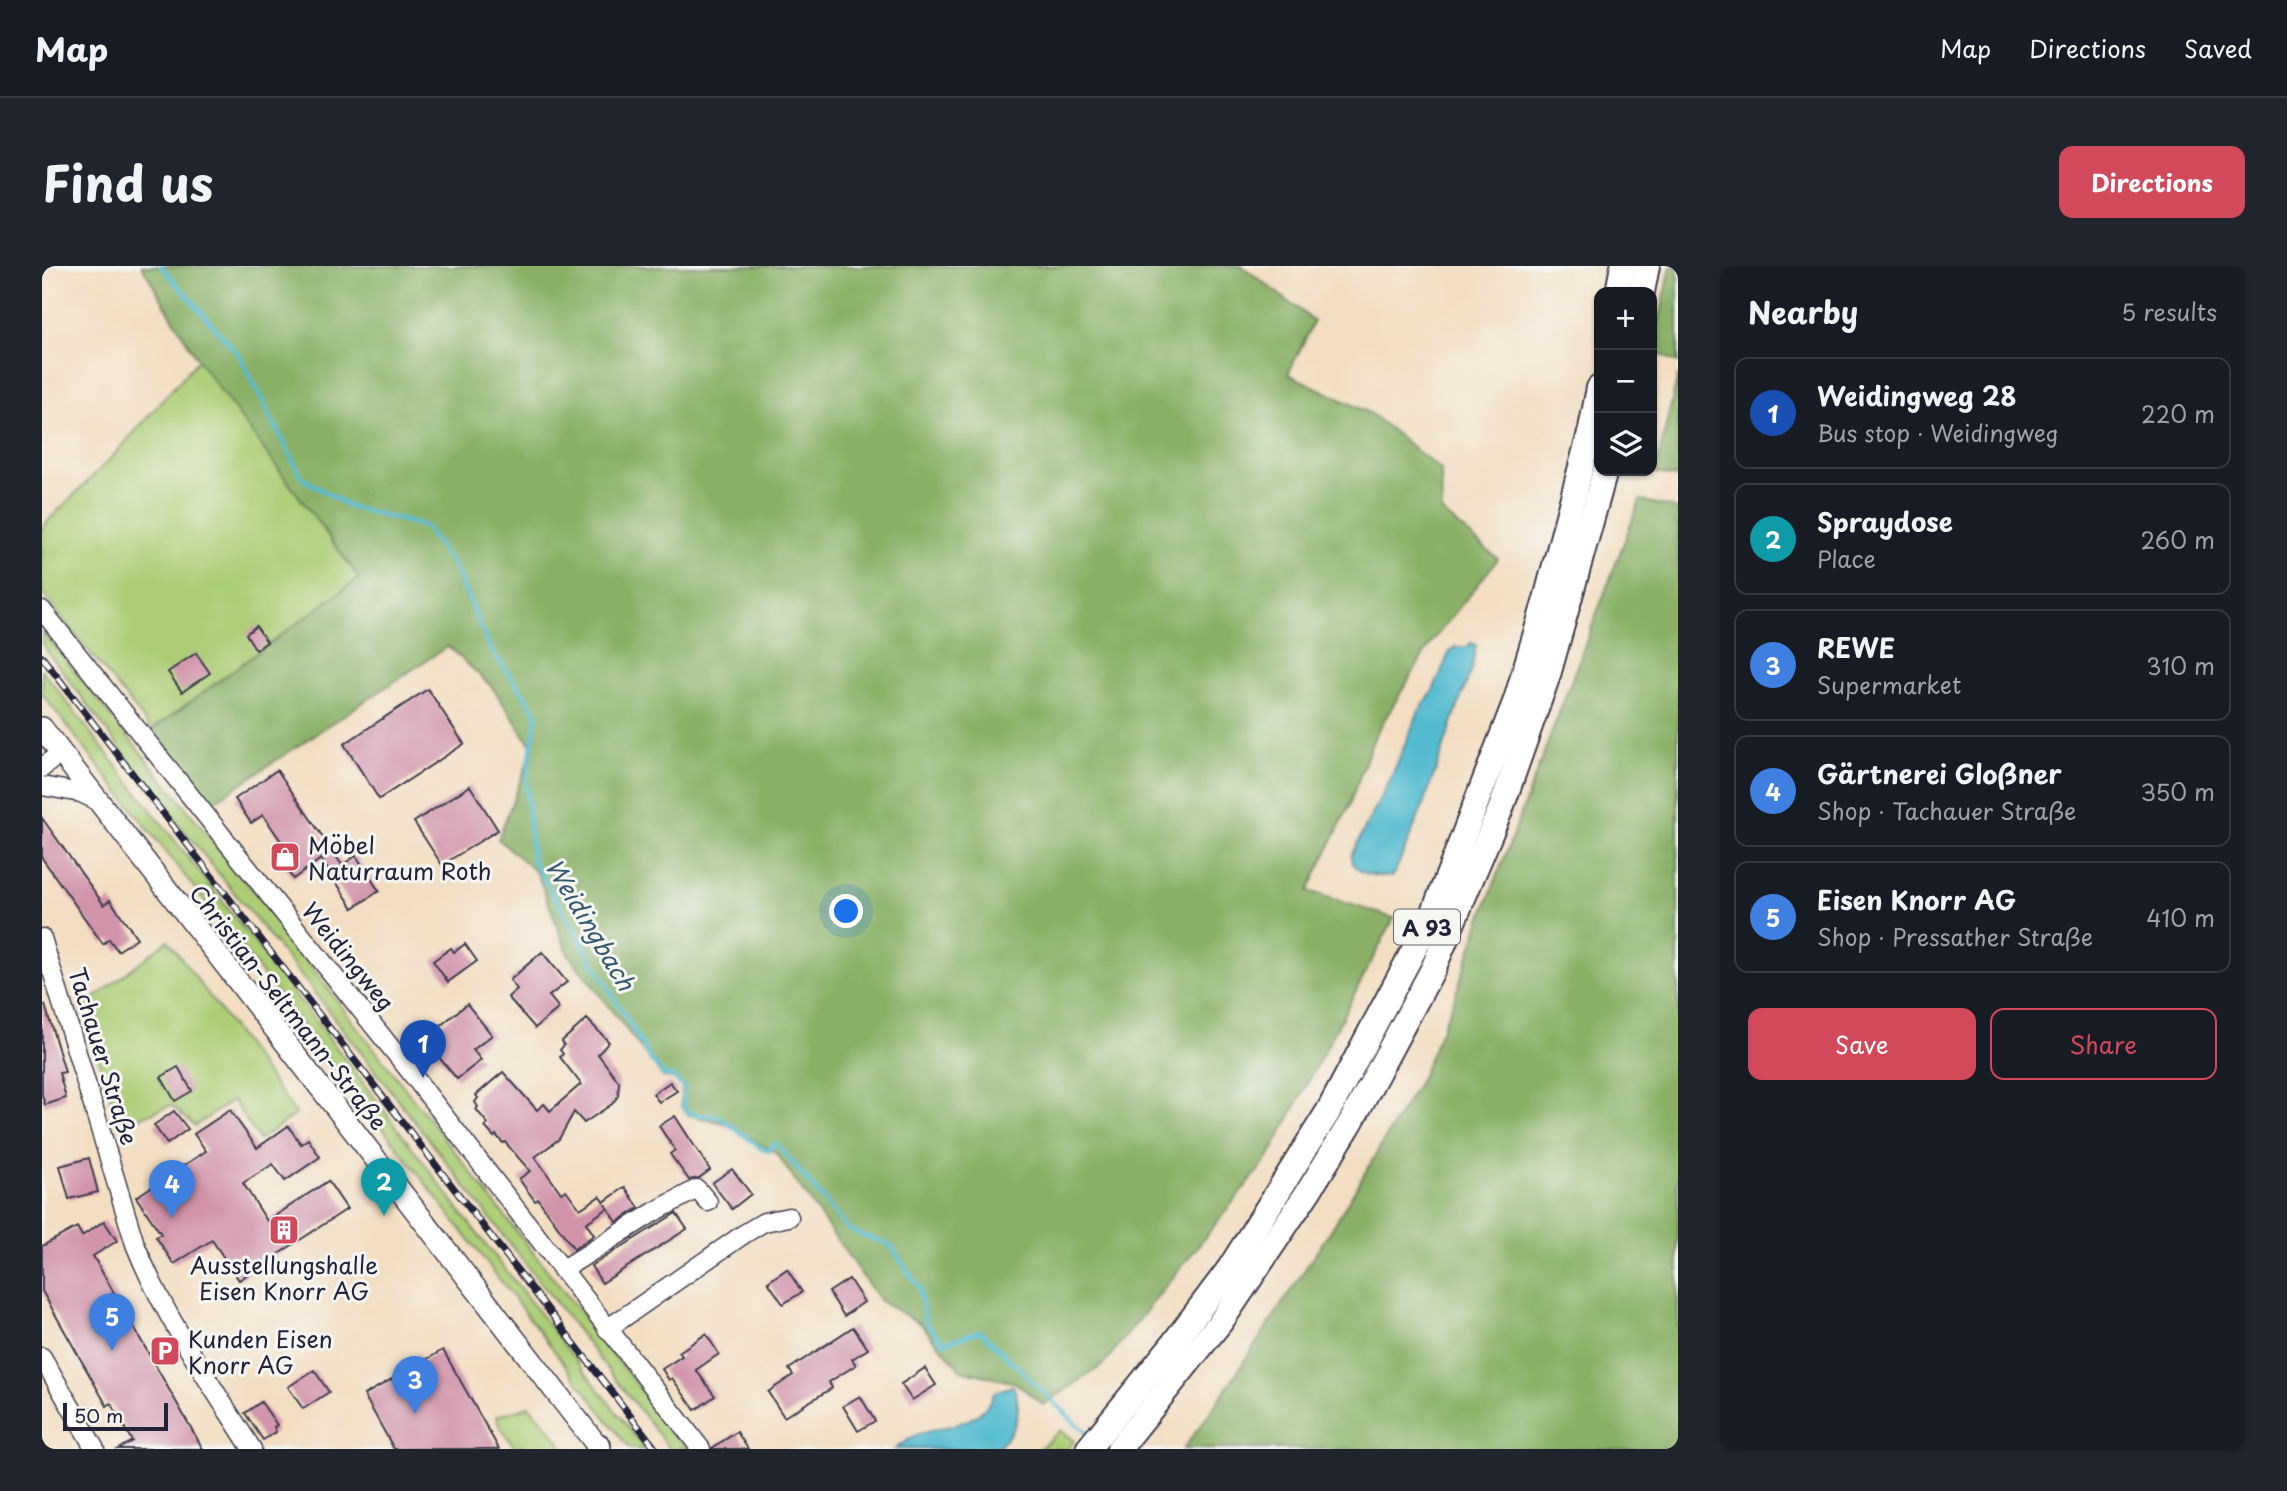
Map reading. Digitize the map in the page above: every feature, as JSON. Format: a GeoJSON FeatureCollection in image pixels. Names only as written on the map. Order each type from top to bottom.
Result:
{"type":"FeatureCollection","features":[{"type":"Feature","properties":{"kind":"highway"},"geometry":{"type":"LineString","coordinates":[[1619,287],[1623,266]]}},
{"type":"Feature","properties":{"kind":"highway"},"geometry":{"type":"LineString","coordinates":[[1643,287],[1647,266]]}},
{"type":"Feature","properties":{"kind":"highway","name":"A 93"},"geometry":{"type":"LineString","coordinates":[[1088,1449],[1230,1268],[1281,1189],[1328,1112],[1434,912],[1516,700],[1545,603],[1594,408]]}},
{"type":"Feature","properties":{"kind":"highway","name":"A 93"},"geometry":{"type":"LineString","coordinates":[[1119,1449],[1222,1320],[1310,1189],[1351,1122],[1433,969],[1501,808],[1548,675],[1604,476]]}},
{"type":"Feature","properties":{"kind":"main road","name":"Christian-Seltmann-Straße"},"geometry":{"type":"LineString","coordinates":[[42,728],[599,1448]]}},
{"type":"Feature","properties":{"kind":"street","name":"Weidingweg"},"geometry":{"type":"LineString","coordinates":[[42,610],[401,1061],[701,1449]]}},
{"type":"Feature","properties":{"kind":"street"},"geometry":{"type":"LineString","coordinates":[[42,768],[61,753]]}},
{"type":"Feature","properties":{"kind":"street"},"geometry":{"type":"LineString","coordinates":[[42,786],[81,793],[96,800]]}},
{"type":"Feature","properties":{"kind":"street","name":"Tachauer Straße"},"geometry":{"type":"LineString","coordinates":[[42,938],[135,1244],[148,1278],[187,1347],[251,1449]]}},
{"type":"Feature","properties":{"kind":"street"},"geometry":{"type":"LineString","coordinates":[[562,1270],[654,1212],[697,1189],[708,1202]]}},
{"type":"Feature","properties":{"kind":"street"},"geometry":{"type":"LineString","coordinates":[[607,1329],[744,1234],[764,1222],[789,1217]]}},
{"type":"Feature","properties":{"kind":"street"},"geometry":{"type":"LineString","coordinates":[[42,1357],[88,1447]]}},
{"type":"Feature","properties":{"kind":"green space"},"geometry":{"type":"Polygon","coordinates":[[[142,266],[1242,266],[1314,321],[1288,374],[1370,413],[1441,470],[1442,512],[1498,559],[1431,643],[1375,735],[1348,808],[1308,891],[1394,918],[1269,1157],[1103,1365],[1043,1405],[1016,1383],[961,1370],[921,1324],[880,1301],[775,1152],[724,1123],[689,1115],[681,1106],[682,1087],[673,1079],[663,1077],[568,954],[537,873],[498,839],[533,748],[492,687],[448,646],[209,805],[152,730],[359,578],[198,360],[142,266]]]}},
{"type":"Feature","properties":{"kind":"green space"},"geometry":{"type":"Polygon","coordinates":[[[1671,266],[1678,266],[1678,363],[1657,353],[1657,332],[1671,266]]]}},
{"type":"Feature","properties":{"kind":"green space"},"geometry":{"type":"Polygon","coordinates":[[[198,360],[359,578],[152,730],[42,593],[42,527],[116,453],[198,360]]]}},
{"type":"Feature","properties":{"kind":"green space"},"geometry":{"type":"Polygon","coordinates":[[[1678,375],[1676,477],[1657,473],[1678,375]]]}},
{"type":"Feature","properties":{"kind":"green space"},"geometry":{"type":"Polygon","coordinates":[[[1640,500],[1678,509],[1678,1449],[1183,1449],[1210,1413],[1331,1230],[1421,1078],[1453,1002],[1482,916],[1640,500]]]}},
{"type":"Feature","properties":{"kind":"green space"},"geometry":{"type":"Polygon","coordinates":[[[42,631],[265,905],[687,1449],[670,1449],[310,987],[150,788],[42,644],[42,631]]]}},
{"type":"Feature","properties":{"kind":"green space"},"geometry":{"type":"Polygon","coordinates":[[[42,670],[645,1449],[630,1449],[386,1132],[42,694],[42,670]]]}},
{"type":"Feature","properties":{"kind":"green space"},"geometry":{"type":"Polygon","coordinates":[[[168,940],[296,1114],[259,1140],[233,1100],[195,1126],[171,1105],[120,1126],[82,1008],[168,940]]]}},
{"type":"Feature","properties":{"kind":"green space"},"geometry":{"type":"Polygon","coordinates":[[[529,1406],[564,1449],[524,1449],[522,1445],[515,1448],[499,1425],[497,1416],[529,1406]]]}},
{"type":"Feature","properties":{"kind":"green space"},"geometry":{"type":"Polygon","coordinates":[[[1060,1430],[1074,1441],[1068,1449],[1039,1449],[1060,1430]]]}},
{"type":"Feature","properties":{"kind":"water"},"geometry":{"type":"Polygon","coordinates":[[[1471,643],[1476,645],[1472,667],[1421,811],[1395,872],[1391,876],[1365,873],[1355,866],[1351,855],[1391,778],[1419,711],[1432,693],[1450,651],[1455,647],[1467,647],[1471,643]]]}},
{"type":"Feature","properties":{"kind":"water"},"geometry":{"type":"Polygon","coordinates":[[[1013,1386],[1018,1404],[1016,1420],[1009,1435],[997,1449],[895,1449],[920,1434],[968,1420],[984,1409],[994,1392],[1013,1386]]]}},
{"type":"Feature","properties":{"kind":"building"},"geometry":{"type":"Polygon","coordinates":[[[256,626],[267,642],[256,650],[246,634],[256,626]]]}},
{"type":"Feature","properties":{"kind":"building"},"geometry":{"type":"Polygon","coordinates":[[[196,653],[210,673],[182,692],[168,672],[196,653]]]}},
{"type":"Feature","properties":{"kind":"building"},"geometry":{"type":"Polygon","coordinates":[[[428,689],[464,744],[379,799],[344,744],[428,689]]]}},
{"type":"Feature","properties":{"kind":"building"},"geometry":{"type":"Polygon","coordinates":[[[277,770],[342,865],[356,856],[379,891],[353,908],[321,859],[293,879],[276,854],[285,847],[263,815],[251,823],[235,799],[277,770]]]}},
{"type":"Feature","properties":{"kind":"building"},"geometry":{"type":"Polygon","coordinates":[[[470,786],[498,830],[442,865],[414,822],[470,786]]]}},
{"type":"Feature","properties":{"kind":"building"},"geometry":{"type":"Polygon","coordinates":[[[42,818],[104,905],[110,900],[137,938],[118,951],[109,939],[103,944],[42,858],[42,818]]]}},
{"type":"Feature","properties":{"kind":"building"},"geometry":{"type":"Polygon","coordinates":[[[465,944],[477,961],[448,982],[433,961],[451,948],[454,952],[465,944]]]}},
{"type":"Feature","properties":{"kind":"building"},"geometry":{"type":"Polygon","coordinates":[[[542,952],[567,982],[549,996],[559,1008],[535,1028],[508,997],[517,989],[510,980],[542,952]]]}},
{"type":"Feature","properties":{"kind":"building"},"geometry":{"type":"Polygon","coordinates":[[[467,1004],[492,1035],[473,1050],[481,1060],[457,1079],[432,1049],[442,1041],[434,1031],[467,1004]]]}},
{"type":"Feature","properties":{"kind":"building"},"geometry":{"type":"Polygon","coordinates":[[[45,1005],[65,1072],[59,1073],[66,1098],[45,1105],[42,1095],[42,1006],[45,1005]]]}},
{"type":"Feature","properties":{"kind":"building"},"geometry":{"type":"Polygon","coordinates":[[[587,1019],[609,1042],[598,1054],[619,1082],[618,1096],[612,1104],[584,1123],[574,1112],[559,1139],[535,1157],[561,1193],[566,1190],[580,1209],[600,1196],[604,1202],[625,1187],[639,1208],[617,1222],[608,1208],[586,1223],[594,1235],[574,1249],[538,1199],[535,1201],[519,1179],[530,1171],[505,1142],[496,1135],[494,1137],[485,1127],[488,1124],[476,1109],[478,1107],[475,1102],[478,1098],[476,1095],[503,1072],[537,1110],[544,1104],[550,1111],[581,1084],[560,1057],[563,1054],[560,1050],[564,1045],[562,1041],[587,1019]]]}},
{"type":"Feature","properties":{"kind":"building"},"geometry":{"type":"Polygon","coordinates":[[[178,1067],[192,1091],[175,1101],[161,1077],[178,1067]]]}},
{"type":"Feature","properties":{"kind":"building"},"geometry":{"type":"Polygon","coordinates":[[[670,1082],[677,1091],[659,1102],[653,1094],[670,1082]]]}},
{"type":"Feature","properties":{"kind":"building"},"geometry":{"type":"Polygon","coordinates":[[[230,1110],[257,1148],[288,1126],[301,1144],[308,1139],[320,1157],[285,1181],[273,1164],[243,1183],[267,1221],[328,1181],[347,1209],[239,1280],[212,1240],[174,1264],[156,1237],[161,1234],[136,1197],[206,1151],[194,1134],[230,1110]]]}},
{"type":"Feature","properties":{"kind":"building"},"geometry":{"type":"Polygon","coordinates":[[[174,1111],[188,1129],[167,1144],[154,1125],[174,1111]]]}},
{"type":"Feature","properties":{"kind":"building"},"geometry":{"type":"Polygon","coordinates":[[[675,1116],[710,1170],[699,1178],[689,1180],[670,1154],[675,1150],[659,1126],[675,1116]]]}},
{"type":"Feature","properties":{"kind":"building"},"geometry":{"type":"Polygon","coordinates":[[[89,1158],[98,1192],[69,1199],[60,1166],[89,1158]]]}},
{"type":"Feature","properties":{"kind":"building"},"geometry":{"type":"Polygon","coordinates":[[[732,1169],[751,1194],[732,1209],[712,1183],[732,1169]]]}},
{"type":"Feature","properties":{"kind":"building"},"geometry":{"type":"Polygon","coordinates":[[[676,1213],[687,1229],[602,1283],[591,1266],[676,1213]]]}},
{"type":"Feature","properties":{"kind":"building"},"geometry":{"type":"Polygon","coordinates":[[[104,1221],[117,1241],[93,1256],[203,1449],[118,1449],[132,1441],[111,1403],[107,1406],[42,1291],[42,1246],[77,1227],[82,1236],[104,1221]]]}},
{"type":"Feature","properties":{"kind":"building"},"geometry":{"type":"Polygon","coordinates":[[[787,1269],[802,1292],[783,1304],[768,1282],[787,1269]]]}},
{"type":"Feature","properties":{"kind":"building"},"geometry":{"type":"Polygon","coordinates":[[[849,1279],[864,1302],[844,1316],[829,1292],[849,1279]]]}},
{"type":"Feature","properties":{"kind":"building"},"geometry":{"type":"Polygon","coordinates":[[[853,1327],[868,1349],[852,1359],[856,1365],[829,1382],[832,1388],[784,1417],[768,1392],[793,1375],[789,1369],[853,1327]]]}},
{"type":"Feature","properties":{"kind":"building"},"geometry":{"type":"Polygon","coordinates":[[[706,1334],[719,1354],[696,1370],[715,1396],[695,1410],[672,1378],[669,1380],[662,1369],[682,1356],[679,1352],[706,1334]]]}},
{"type":"Feature","properties":{"kind":"building"},"geometry":{"type":"Polygon","coordinates":[[[443,1350],[499,1449],[394,1449],[364,1395],[443,1350]]]}},
{"type":"Feature","properties":{"kind":"building"},"geometry":{"type":"Polygon","coordinates":[[[925,1368],[936,1385],[912,1400],[901,1384],[925,1368]]]}},
{"type":"Feature","properties":{"kind":"building"},"geometry":{"type":"Polygon","coordinates":[[[314,1370],[329,1392],[303,1409],[288,1387],[314,1370]]]}},
{"type":"Feature","properties":{"kind":"building"},"geometry":{"type":"Polygon","coordinates":[[[860,1396],[875,1421],[858,1431],[843,1406],[860,1396]]]}},
{"type":"Feature","properties":{"kind":"building"},"geometry":{"type":"Polygon","coordinates":[[[261,1402],[277,1425],[274,1427],[276,1432],[263,1440],[245,1413],[261,1402]]]}},
{"type":"Feature","properties":{"kind":"building"},"geometry":{"type":"Polygon","coordinates":[[[737,1432],[748,1449],[712,1449],[712,1448],[737,1432]]]}},
{"type":"Feature","properties":{"kind":"waterway","name":"Weidingbach"},"geometry":{"type":"LineString","coordinates":[[161,266],[240,356],[302,478],[350,507],[424,526],[454,566],[490,648],[537,713],[526,783],[532,859],[651,1060],[664,1075],[673,1077],[684,1087],[683,1106],[691,1114],[720,1117],[762,1149],[769,1151],[776,1143],[849,1230],[890,1245],[919,1288],[926,1322],[944,1343],[980,1331],[1088,1435]]}},
{"type":"Feature","properties":{"kind":"railway"},"geometry":{"type":"LineString","coordinates":[[42,657],[656,1449]]}},
{"type":"Feature","properties":{"kind":"place","name":"Möbel Naturraum Roth"},"geometry":{"type":"Point","coordinates":[285,857]}},
{"type":"Feature","properties":{"kind":"place","name":"Weidingweg 28"},"geometry":{"type":"Point","coordinates":[423,1078]}},
{"type":"Feature","properties":{"kind":"place","name":"Spraydose"},"geometry":{"type":"Point","coordinates":[384,1216]}},
{"type":"Feature","properties":{"kind":"place","name":"Gärtnerei Gloßner"},"geometry":{"type":"Point","coordinates":[172,1218]}},
{"type":"Feature","properties":{"kind":"place","name":"Ausstellungshalle Eisen Knorr AG"},"geometry":{"type":"Point","coordinates":[284,1230]}},
{"type":"Feature","properties":{"kind":"place","name":"Eisen Knorr AG"},"geometry":{"type":"Point","coordinates":[112,1351]}},
{"type":"Feature","properties":{"kind":"place","name":"Kunden Eisen Knorr AG"},"geometry":{"type":"Point","coordinates":[165,1351]}},
{"type":"Feature","properties":{"kind":"place","name":"REWE"},"geometry":{"type":"Point","coordinates":[415,1414]}}]}
